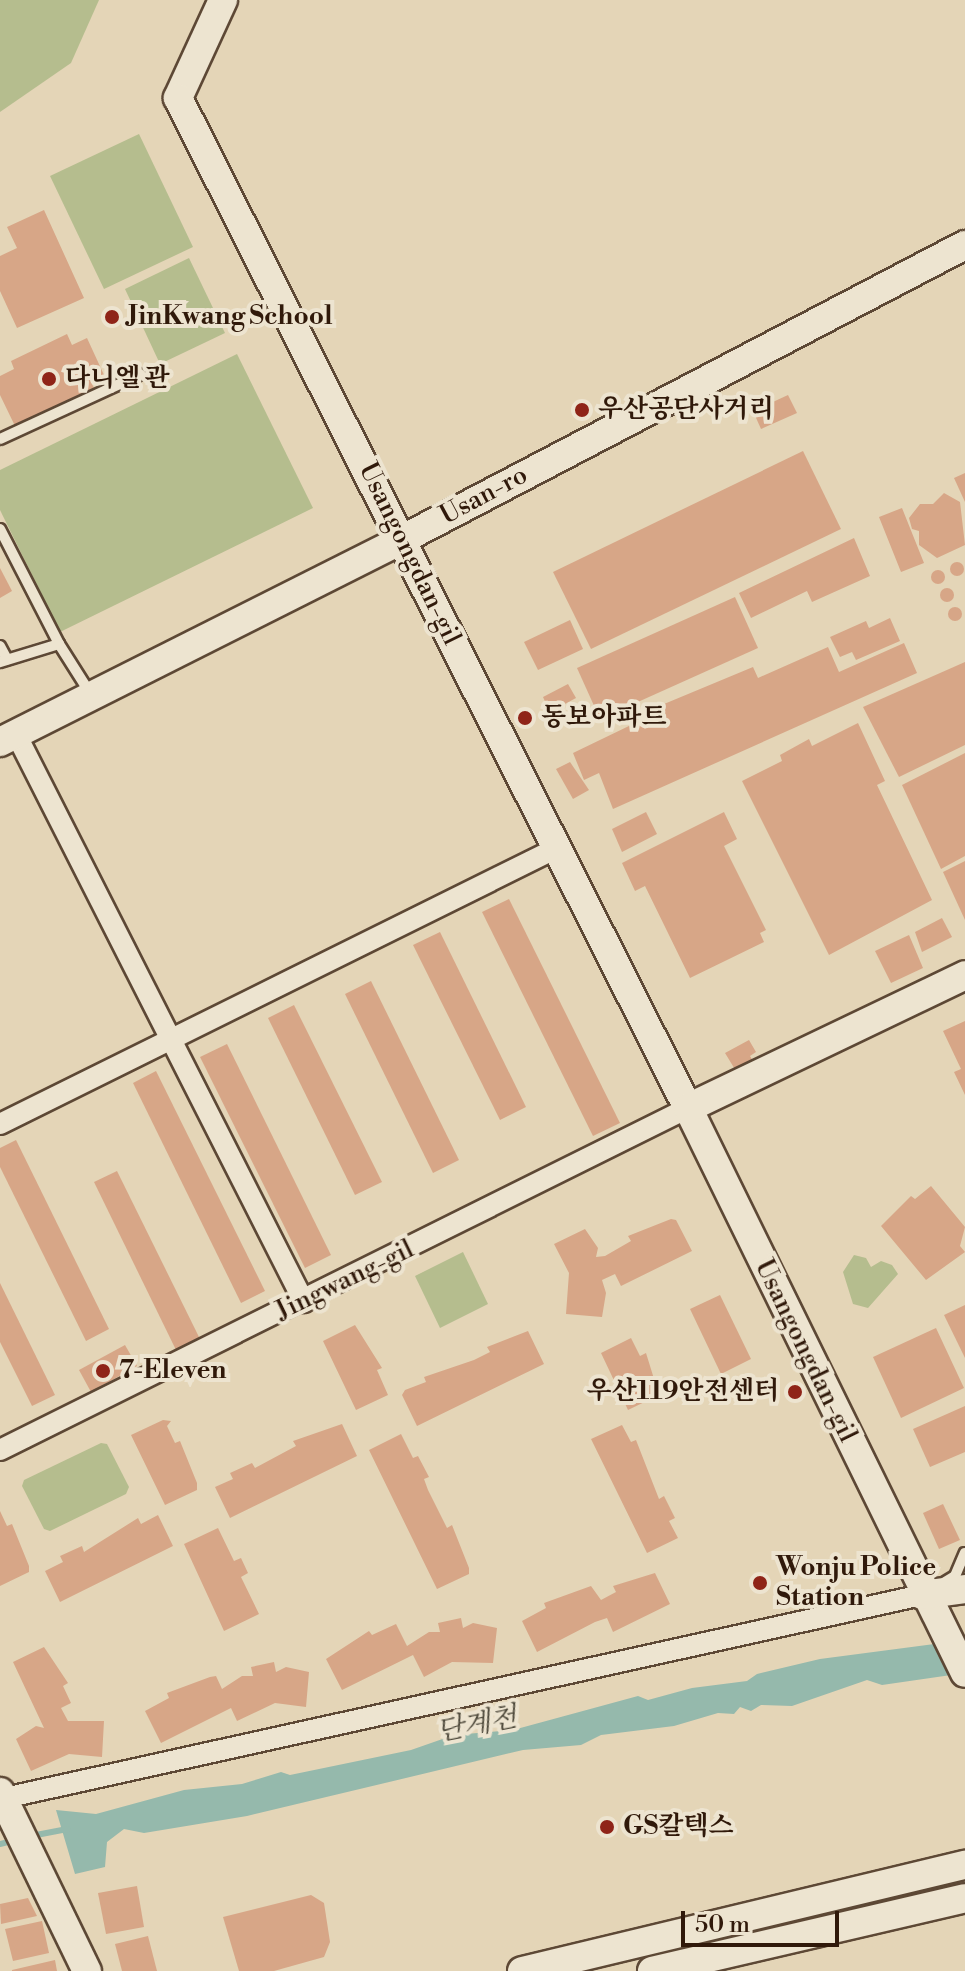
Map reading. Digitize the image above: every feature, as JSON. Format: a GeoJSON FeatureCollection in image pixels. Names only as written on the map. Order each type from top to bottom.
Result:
{"type":"FeatureCollection","features":[{"type":"Feature","properties":{"kind":"street","name":"Usangongdan-gil"},"geometry":{"type":"LineString","coordinates":[[223,0],[178,98],[688,1108],[922,1595],[965,1673]]}},
{"type":"Feature","properties":{"kind":"street","name":"Usan-ro"},"geometry":{"type":"LineString","coordinates":[[8,738],[403,539],[965,245]]}},
{"type":"Feature","properties":{"kind":"street"},"geometry":{"type":"LineString","coordinates":[[8,738],[171,1041],[304,1302]]}},
{"type":"Feature","properties":{"kind":"street"},"geometry":{"type":"LineString","coordinates":[[0,1124],[555,849]]}},
{"type":"Feature","properties":{"kind":"street"},"geometry":{"type":"LineString","coordinates":[[688,1108],[965,975]]}},
{"type":"Feature","properties":{"kind":"street","name":"Jingwang-gil"},"geometry":{"type":"LineString","coordinates":[[0,1450],[304,1302],[688,1108]]}},
{"type":"Feature","properties":{"kind":"street"},"geometry":{"type":"LineString","coordinates":[[87,1971],[2,1799],[922,1595],[965,1589]]}},
{"type":"Feature","properties":{"kind":"street"},"geometry":{"type":"LineString","coordinates":[[522,1971],[965,1865]]}},
{"type":"Feature","properties":{"kind":"street"},"geometry":{"type":"LineString","coordinates":[[652,1971],[965,1898]]}},
{"type":"Feature","properties":{"kind":"lane"},"geometry":{"type":"LineString","coordinates":[[0,439],[141,374]]}},
{"type":"Feature","properties":{"kind":"lane"},"geometry":{"type":"LineString","coordinates":[[0,529],[59,644],[93,697]]}},
{"type":"Feature","properties":{"kind":"lane"},"geometry":{"type":"LineString","coordinates":[[0,646],[3,660],[59,644]]}},
{"type":"Feature","properties":{"kind":"lane"},"geometry":{"type":"LineString","coordinates":[[922,1595],[955,1576],[965,1553]]}},
{"type":"Feature","properties":{"kind":"green space"},"geometry":{"type":"Polygon","coordinates":[[[0,0],[99,0],[71,63],[0,112],[0,0]]]}},
{"type":"Feature","properties":{"kind":"green space"},"geometry":{"type":"Polygon","coordinates":[[[139,134],[193,247],[104,289],[50,176],[139,134]]]}},
{"type":"Feature","properties":{"kind":"green space"},"geometry":{"type":"Polygon","coordinates":[[[189,258],[225,333],[160,364],[125,289],[189,258]]]}},
{"type":"Feature","properties":{"kind":"green space"},"geometry":{"type":"Polygon","coordinates":[[[237,354],[313,508],[60,632],[0,510],[0,470],[237,354]]]}},
{"type":"Feature","properties":{"kind":"green space"},"geometry":{"type":"Polygon","coordinates":[[[463,1252],[488,1304],[440,1328],[415,1276],[463,1252]]]}},
{"type":"Feature","properties":{"kind":"green space"},"geometry":{"type":"Polygon","coordinates":[[[854,1255],[866,1258],[871,1267],[881,1261],[892,1265],[898,1274],[868,1308],[853,1304],[843,1272],[854,1255]]]}},
{"type":"Feature","properties":{"kind":"green space"},"geometry":{"type":"Polygon","coordinates":[[[101,1443],[107,1444],[129,1487],[126,1494],[50,1531],[44,1529],[22,1486],[24,1480],[101,1443]]]}},
{"type":"Feature","properties":{"kind":"water"},"geometry":{"type":"Polygon","coordinates":[[[965,1640],[965,1673],[882,1685],[867,1680],[792,1706],[761,1705],[751,1711],[740,1707],[734,1714],[718,1713],[674,1726],[601,1735],[581,1745],[523,1750],[247,1816],[144,1833],[124,1829],[107,1842],[105,1867],[75,1874],[56,1810],[96,1814],[184,1790],[242,1784],[281,1772],[290,1775],[411,1750],[454,1735],[513,1730],[638,1696],[648,1700],[692,1688],[747,1681],[757,1674],[820,1659],[965,1640]]]}},
{"type":"Feature","properties":{"kind":"building"},"geometry":{"type":"Polygon","coordinates":[[[44,210],[84,298],[17,328],[0,291],[0,256],[17,248],[7,227],[44,210]]]}},
{"type":"Feature","properties":{"kind":"building","name":"다니엘 관"},"geometry":{"type":"Polygon","coordinates":[[[67,334],[72,345],[87,338],[104,375],[91,382],[96,392],[15,426],[0,395],[0,376],[14,369],[11,361],[67,334]]]}},
{"type":"Feature","properties":{"kind":"building"},"geometry":{"type":"Polygon","coordinates":[[[788,395],[797,413],[761,429],[753,411],[788,395]]]}},
{"type":"Feature","properties":{"kind":"building"},"geometry":{"type":"Polygon","coordinates":[[[803,451],[841,529],[591,649],[553,572],[803,451]]]}},
{"type":"Feature","properties":{"kind":"building"},"geometry":{"type":"Polygon","coordinates":[[[965,473],[965,502],[954,478],[965,473]]]}},
{"type":"Feature","properties":{"kind":"building"},"geometry":{"type":"Polygon","coordinates":[[[944,493],[960,502],[965,545],[937,558],[919,545],[919,531],[912,529],[909,518],[920,504],[933,504],[944,493]]]}},
{"type":"Feature","properties":{"kind":"building"},"geometry":{"type":"Polygon","coordinates":[[[902,508],[924,563],[901,572],[879,517],[902,508]]]}},
{"type":"Feature","properties":{"kind":"building"},"geometry":{"type":"Polygon","coordinates":[[[854,538],[870,576],[812,602],[807,591],[751,618],[739,593],[854,538]]]}},
{"type":"Feature","properties":{"kind":"building"},"geometry":{"type":"Polygon","coordinates":[[[957,562],[964,569],[957,576],[950,569],[957,562]]]}},
{"type":"Feature","properties":{"kind":"building"},"geometry":{"type":"Polygon","coordinates":[[[0,568],[12,591],[0,598],[0,568]]]}},
{"type":"Feature","properties":{"kind":"building"},"geometry":{"type":"Polygon","coordinates":[[[938,570],[945,577],[938,584],[931,577],[938,570]]]}},
{"type":"Feature","properties":{"kind":"building"},"geometry":{"type":"Polygon","coordinates":[[[947,588],[954,595],[947,602],[940,595],[947,588]]]}},
{"type":"Feature","properties":{"kind":"building"},"geometry":{"type":"Polygon","coordinates":[[[735,597],[758,648],[600,719],[577,668],[735,597]]]}},
{"type":"Feature","properties":{"kind":"building"},"geometry":{"type":"Polygon","coordinates":[[[955,607],[962,614],[955,621],[948,614],[955,607]]]}},
{"type":"Feature","properties":{"kind":"building"},"geometry":{"type":"Polygon","coordinates":[[[890,618],[900,641],[856,660],[852,652],[840,657],[830,637],[866,621],[869,628],[890,618]]]}},
{"type":"Feature","properties":{"kind":"building"},"geometry":{"type":"Polygon","coordinates":[[[570,620],[583,649],[538,670],[524,642],[570,620]]]}},
{"type":"Feature","properties":{"kind":"building"},"geometry":{"type":"Polygon","coordinates":[[[904,643],[917,673],[613,809],[599,773],[584,780],[573,753],[631,725],[628,719],[753,667],[758,678],[828,647],[839,672],[904,643]]]}},
{"type":"Feature","properties":{"kind":"building"},"geometry":{"type":"Polygon","coordinates":[[[965,662],[965,745],[899,777],[863,707],[965,662]]]}},
{"type":"Feature","properties":{"kind":"building"},"geometry":{"type":"Polygon","coordinates":[[[568,684],[576,698],[550,712],[543,697],[568,684]]]}},
{"type":"Feature","properties":{"kind":"building"},"geometry":{"type":"Polygon","coordinates":[[[858,723],[885,781],[877,785],[932,900],[829,955],[742,781],[782,761],[780,755],[809,739],[812,746],[858,723]]]}},
{"type":"Feature","properties":{"kind":"building"},"geometry":{"type":"Polygon","coordinates":[[[965,753],[965,856],[941,869],[902,785],[965,753]]]}},
{"type":"Feature","properties":{"kind":"building"},"geometry":{"type":"Polygon","coordinates":[[[570,762],[589,790],[573,799],[556,769],[570,762]]]}},
{"type":"Feature","properties":{"kind":"building"},"geometry":{"type":"Polygon","coordinates":[[[646,812],[657,834],[622,852],[612,829],[646,812]]]}},
{"type":"Feature","properties":{"kind":"building"},"geometry":{"type":"Polygon","coordinates":[[[724,812],[737,839],[724,846],[766,930],[760,933],[764,942],[690,978],[645,886],[635,891],[622,863],[724,812]]]}},
{"type":"Feature","properties":{"kind":"building"},"geometry":{"type":"Polygon","coordinates":[[[965,861],[965,920],[943,872],[965,861]]]}},
{"type":"Feature","properties":{"kind":"building"},"geometry":{"type":"Polygon","coordinates":[[[509,899],[620,1123],[593,1136],[482,912],[509,899]]]}},
{"type":"Feature","properties":{"kind":"building"},"geometry":{"type":"Polygon","coordinates":[[[942,918],[952,937],[922,952],[915,932],[942,918]]]}},
{"type":"Feature","properties":{"kind":"building"},"geometry":{"type":"Polygon","coordinates":[[[440,932],[526,1107],[500,1120],[413,945],[440,932]]]}},
{"type":"Feature","properties":{"kind":"building"},"geometry":{"type":"Polygon","coordinates":[[[909,935],[923,968],[891,983],[875,951],[909,935]]]}},
{"type":"Feature","properties":{"kind":"building"},"geometry":{"type":"Polygon","coordinates":[[[371,981],[459,1160],[433,1173],[345,994],[371,981]]]}},
{"type":"Feature","properties":{"kind":"building"},"geometry":{"type":"Polygon","coordinates":[[[294,1005],[382,1182],[355,1195],[268,1018],[294,1005]]]}},
{"type":"Feature","properties":{"kind":"building"},"geometry":{"type":"Polygon","coordinates":[[[965,1021],[965,1095],[954,1072],[961,1069],[943,1031],[965,1021]]]}},
{"type":"Feature","properties":{"kind":"building"},"geometry":{"type":"Polygon","coordinates":[[[749,1040],[756,1052],[750,1056],[753,1061],[736,1071],[725,1053],[749,1040]]]}},
{"type":"Feature","properties":{"kind":"building"},"geometry":{"type":"Polygon","coordinates":[[[227,1044],[331,1255],[305,1268],[200,1057],[227,1044]]]}},
{"type":"Feature","properties":{"kind":"building"},"geometry":{"type":"Polygon","coordinates":[[[156,1071],[265,1291],[241,1303],[133,1083],[156,1071]]]}},
{"type":"Feature","properties":{"kind":"building"},"geometry":{"type":"Polygon","coordinates":[[[16,1140],[109,1329],[86,1341],[0,1167],[0,1148],[16,1140]]]}},
{"type":"Feature","properties":{"kind":"building"},"geometry":{"type":"Polygon","coordinates":[[[117,1171],[200,1339],[176,1350],[94,1182],[117,1171]]]}},
{"type":"Feature","properties":{"kind":"building"},"geometry":{"type":"Polygon","coordinates":[[[931,1186],[965,1227],[960,1246],[965,1252],[926,1280],[881,1226],[911,1196],[915,1199],[931,1186]]]}},
{"type":"Feature","properties":{"kind":"building"},"geometry":{"type":"Polygon","coordinates":[[[671,1219],[676,1220],[692,1251],[621,1286],[615,1274],[602,1280],[606,1293],[602,1317],[566,1314],[569,1273],[554,1244],[585,1229],[598,1248],[596,1257],[605,1256],[631,1241],[628,1236],[671,1219]]]}},
{"type":"Feature","properties":{"kind":"building"},"geometry":{"type":"Polygon","coordinates":[[[0,1283],[55,1395],[32,1406],[0,1342],[0,1283]]]}},
{"type":"Feature","properties":{"kind":"building"},"geometry":{"type":"Polygon","coordinates":[[[720,1295],[751,1359],[721,1374],[690,1309],[720,1295]]]}},
{"type":"Feature","properties":{"kind":"building"},"geometry":{"type":"Polygon","coordinates":[[[965,1305],[965,1358],[944,1315],[965,1305]]]}},
{"type":"Feature","properties":{"kind":"building"},"geometry":{"type":"Polygon","coordinates":[[[355,1325],[382,1368],[377,1370],[388,1395],[356,1410],[323,1341],[355,1325]]]}},
{"type":"Feature","properties":{"kind":"building"},"geometry":{"type":"Polygon","coordinates":[[[936,1328],[964,1388],[901,1418],[873,1357],[936,1328]]]}},
{"type":"Feature","properties":{"kind":"building"},"geometry":{"type":"Polygon","coordinates":[[[528,1331],[544,1364],[417,1426],[402,1395],[405,1390],[426,1382],[424,1377],[474,1360],[490,1352],[487,1347],[528,1331]]]}},
{"type":"Feature","properties":{"kind":"building"},"geometry":{"type":"Polygon","coordinates":[[[631,1338],[640,1356],[646,1353],[659,1395],[628,1410],[601,1353],[631,1338]]]}},
{"type":"Feature","properties":{"kind":"building"},"geometry":{"type":"Polygon","coordinates":[[[125,1345],[137,1366],[91,1392],[79,1370],[125,1345]]]}},
{"type":"Feature","properties":{"kind":"building"},"geometry":{"type":"Polygon","coordinates":[[[965,1406],[965,1452],[930,1467],[913,1429],[965,1406]]]}},
{"type":"Feature","properties":{"kind":"building"},"geometry":{"type":"Polygon","coordinates":[[[163,1420],[171,1421],[167,1426],[175,1443],[180,1441],[197,1483],[197,1490],[165,1505],[131,1435],[163,1420]]]}},
{"type":"Feature","properties":{"kind":"building"},"geometry":{"type":"Polygon","coordinates":[[[342,1424],[357,1456],[230,1518],[215,1487],[233,1479],[230,1473],[252,1463],[255,1468],[296,1446],[293,1441],[342,1424]]]}},
{"type":"Feature","properties":{"kind":"building"},"geometry":{"type":"Polygon","coordinates":[[[622,1425],[631,1442],[636,1440],[659,1499],[664,1496],[675,1518],[669,1521],[678,1538],[647,1553],[591,1439],[622,1425]]]}},
{"type":"Feature","properties":{"kind":"building"},"geometry":{"type":"Polygon","coordinates":[[[401,1434],[413,1458],[418,1456],[429,1477],[424,1479],[428,1490],[447,1528],[452,1525],[469,1568],[469,1574],[437,1589],[369,1450],[401,1434]]]}},
{"type":"Feature","properties":{"kind":"building"},"geometry":{"type":"Polygon","coordinates":[[[943,1504],[960,1540],[939,1549],[923,1513],[943,1504]]]}},
{"type":"Feature","properties":{"kind":"building"},"geometry":{"type":"Polygon","coordinates":[[[0,1511],[7,1526],[12,1524],[29,1572],[0,1586],[0,1511]]]}},
{"type":"Feature","properties":{"kind":"building"},"geometry":{"type":"Polygon","coordinates":[[[158,1515],[173,1546],[60,1602],[45,1571],[63,1562],[60,1556],[82,1546],[84,1552],[138,1518],[141,1524],[158,1515]]]}},
{"type":"Feature","properties":{"kind":"building"},"geometry":{"type":"Polygon","coordinates":[[[218,1528],[234,1561],[241,1558],[248,1573],[241,1577],[259,1614],[224,1631],[184,1544],[218,1528]]]}},
{"type":"Feature","properties":{"kind":"building"},"geometry":{"type":"Polygon","coordinates":[[[655,1573],[670,1604],[613,1632],[607,1618],[595,1622],[537,1652],[522,1621],[546,1608],[544,1603],[591,1586],[601,1600],[616,1592],[613,1586],[655,1573]]]}},
{"type":"Feature","properties":{"kind":"building"},"geometry":{"type":"Polygon","coordinates":[[[461,1618],[463,1628],[473,1623],[497,1628],[493,1663],[452,1662],[424,1677],[413,1655],[342,1690],[326,1659],[369,1631],[372,1635],[396,1624],[407,1646],[429,1632],[440,1632],[438,1623],[461,1618]]]}},
{"type":"Feature","properties":{"kind":"building"},"geometry":{"type":"Polygon","coordinates":[[[44,1647],[68,1683],[63,1686],[71,1703],[61,1708],[68,1721],[104,1721],[102,1757],[69,1754],[31,1771],[16,1739],[36,1726],[44,1728],[13,1662],[44,1647]]]}},
{"type":"Feature","properties":{"kind":"building"},"geometry":{"type":"Polygon","coordinates":[[[274,1662],[276,1672],[286,1667],[309,1672],[306,1707],[275,1703],[237,1721],[231,1708],[161,1743],[145,1711],[169,1698],[167,1693],[216,1676],[222,1689],[242,1676],[253,1676],[251,1667],[274,1662]]]}},
{"type":"Feature","properties":{"kind":"building"},"geometry":{"type":"Polygon","coordinates":[[[137,1886],[144,1927],[106,1934],[98,1893],[137,1886]]]}},
{"type":"Feature","properties":{"kind":"building"},"geometry":{"type":"Polygon","coordinates":[[[311,1895],[324,1903],[330,1942],[324,1957],[274,1971],[239,1971],[223,1917],[311,1895]]]}},
{"type":"Feature","properties":{"kind":"building"},"geometry":{"type":"Polygon","coordinates":[[[28,1898],[37,1916],[1,1924],[0,1904],[28,1898]]]}},
{"type":"Feature","properties":{"kind":"building"},"geometry":{"type":"Polygon","coordinates":[[[42,1921],[49,1953],[13,1961],[5,1929],[42,1921]]]}},
{"type":"Feature","properties":{"kind":"building"},"geometry":{"type":"Polygon","coordinates":[[[148,1936],[157,1971],[122,1971],[115,1944],[148,1936]]]}},
{"type":"Feature","properties":{"kind":"building"},"geometry":{"type":"Polygon","coordinates":[[[55,1960],[57,1971],[12,1971],[12,1970],[55,1960]]]}},
{"type":"Feature","properties":{"kind":"waterway","name":"단계천"},"geometry":{"type":"LineString","coordinates":[[31,1836],[67,1829]]}},
{"type":"Feature","properties":{"kind":"waterway","name":"단계천"},"geometry":{"type":"LineString","coordinates":[[0,1844],[16,1840]]}},
{"type":"Feature","properties":{"kind":"place","name":"JinKwang School"},"geometry":{"type":"Point","coordinates":[112,317]}},
{"type":"Feature","properties":{"kind":"place","name":"다니엘 관"},"geometry":{"type":"Point","coordinates":[49,379]}},
{"type":"Feature","properties":{"kind":"place","name":"우산공단사거리"},"geometry":{"type":"Point","coordinates":[582,410]}},
{"type":"Feature","properties":{"kind":"place","name":"동보아파트"},"geometry":{"type":"Point","coordinates":[525,718]}},
{"type":"Feature","properties":{"kind":"place","name":"7-Eleven"},"geometry":{"type":"Point","coordinates":[103,1371]}},
{"type":"Feature","properties":{"kind":"place","name":"우산119안전센터"},"geometry":{"type":"Point","coordinates":[795,1392]}},
{"type":"Feature","properties":{"kind":"place","name":"Wonju Police Station"},"geometry":{"type":"Point","coordinates":[760,1583]}},
{"type":"Feature","properties":{"kind":"place","name":"GS칼텍스"},"geometry":{"type":"Point","coordinates":[607,1827]}}]}
